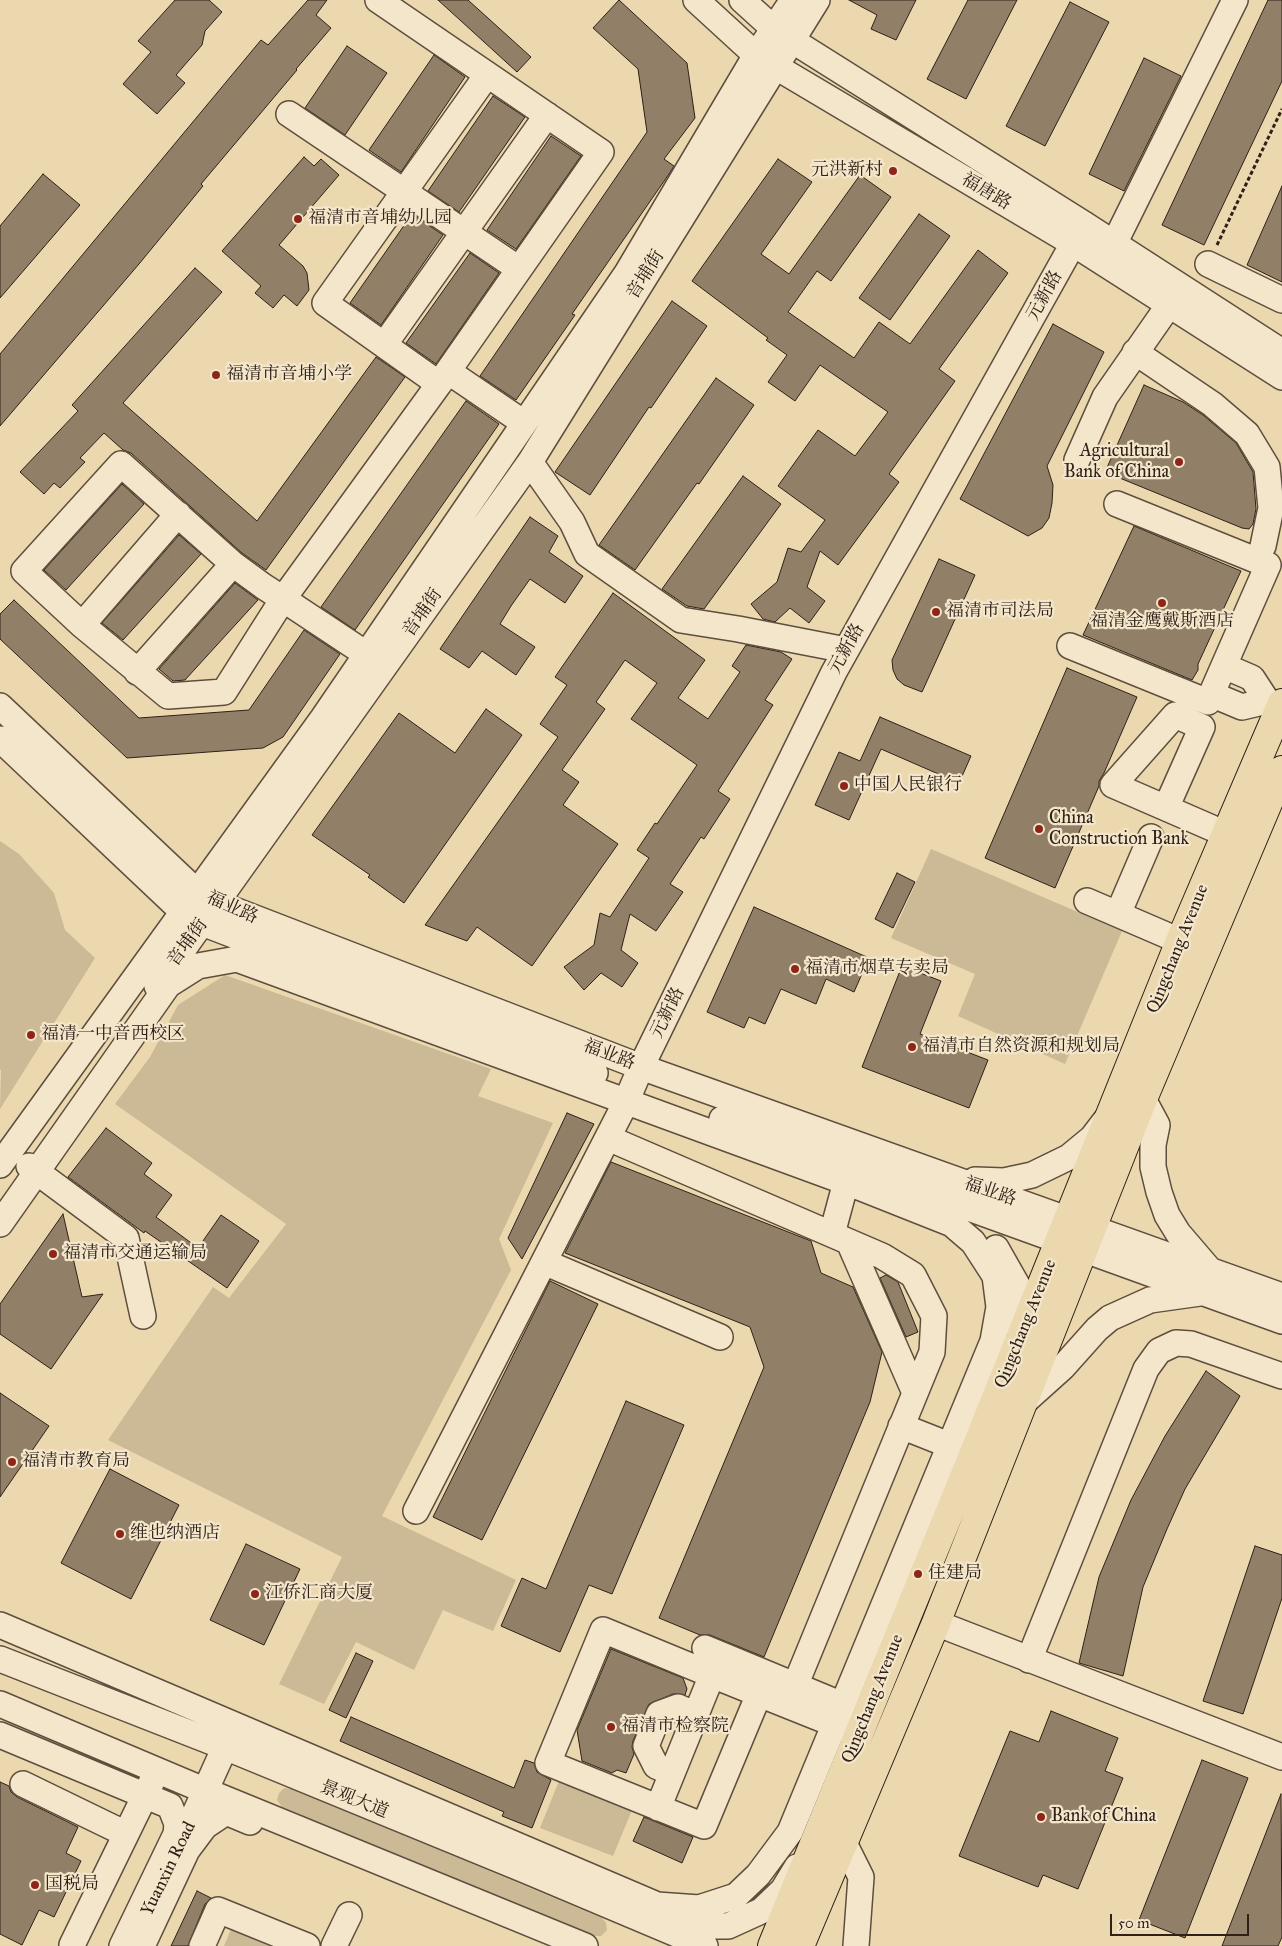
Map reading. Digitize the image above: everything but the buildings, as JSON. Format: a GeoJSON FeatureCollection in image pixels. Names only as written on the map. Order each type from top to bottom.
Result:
{"type":"FeatureCollection","features":[{"type":"Feature","properties":{"kind":"main road","name":"Qingchang Avenue"},"geometry":{"type":"LineString","coordinates":[[772,1946],[830,1837],[936,1624],[1024,1402],[1111,1113],[1276,704]]}},
{"type":"Feature","properties":{"kind":"main road","name":"Qingchang Avenue"},"geometry":{"type":"LineString","coordinates":[[800,1946],[830,1837],[847,1718],[962,1450],[1076,1234],[1143,1099],[1282,770]]}},
{"type":"Feature","properties":{"kind":"street"},"geometry":{"type":"LineString","coordinates":[[366,654],[283,599],[233,564],[122,464],[24,571],[82,625],[168,696],[224,692],[283,599],[444,378],[602,152],[378,0]]}},
{"type":"Feature","properties":{"kind":"street","name":"福唐路"},"geometry":{"type":"LineString","coordinates":[[696,0],[765,61],[1079,234],[1114,244],[1282,352]]}},
{"type":"Feature","properties":{"kind":"street","name":"福唐路"},"geometry":{"type":"LineString","coordinates":[[742,0],[782,34],[1079,234],[1169,305],[1282,377]]}},
{"type":"Feature","properties":{"kind":"street","name":"音埔街"},"geometry":{"type":"LineString","coordinates":[[782,34],[793,0]]}},
{"type":"Feature","properties":{"kind":"street","name":"音埔街"},"geometry":{"type":"LineString","coordinates":[[207,898],[366,654],[627,273],[782,34],[817,0]]}},
{"type":"Feature","properties":{"kind":"street"},"geometry":{"type":"LineString","coordinates":[[1114,244],[1235,0]]}},
{"type":"Feature","properties":{"kind":"street","name":"音埔街"},"geometry":{"type":"LineString","coordinates":[[0,1165],[192,918],[530,462],[765,61]]}},
{"type":"Feature","properties":{"kind":"street"},"geometry":{"type":"LineString","coordinates":[[487,75],[325,303],[384,345],[524,423]]}},
{"type":"Feature","properties":{"kind":"street"},"geometry":{"type":"LineString","coordinates":[[289,114],[519,269]]}},
{"type":"Feature","properties":{"kind":"street"},"geometry":{"type":"LineString","coordinates":[[384,345],[547,115]]}},
{"type":"Feature","properties":{"kind":"street","name":"元新路"},"geometry":{"type":"LineString","coordinates":[[416,1511],[608,1138],[834,672],[1079,234]]}},
{"type":"Feature","properties":{"kind":"street"},"geometry":{"type":"LineString","coordinates":[[1208,264],[1282,300]]}},
{"type":"Feature","properties":{"kind":"street"},"geometry":{"type":"LineString","coordinates":[[1078,460],[1105,397],[1169,305]]}},
{"type":"Feature","properties":{"kind":"street"},"geometry":{"type":"LineString","coordinates":[[1135,352],[1212,404],[1247,434],[1266,467],[1271,508],[1264,546]]}},
{"type":"Feature","properties":{"kind":"street"},"geometry":{"type":"LineString","coordinates":[[530,462],[572,522],[587,554],[681,620],[738,628],[846,650]]}},
{"type":"Feature","properties":{"kind":"street"},"geometry":{"type":"LineString","coordinates":[[1070,646],[1208,702],[1268,565],[1117,504]]}},
{"type":"Feature","properties":{"kind":"street"},"geometry":{"type":"LineString","coordinates":[[82,625],[178,514]]}},
{"type":"Feature","properties":{"kind":"street"},"geometry":{"type":"LineString","coordinates":[[137,672],[233,564]]}},
{"type":"Feature","properties":{"kind":"street"},"geometry":{"type":"LineString","coordinates":[[1224,666],[1252,678],[1276,704]]}},
{"type":"Feature","properties":{"kind":"street"},"geometry":{"type":"LineString","coordinates":[[1211,694],[1242,707],[1276,704]]}},
{"type":"Feature","properties":{"kind":"street","name":"福业路"},"geometry":{"type":"LineString","coordinates":[[0,706],[207,898],[634,1085],[848,1174],[953,1190]]}},
{"type":"Feature","properties":{"kind":"street","name":"福业路"},"geometry":{"type":"LineString","coordinates":[[0,739],[192,918],[634,1085],[953,1190],[1208,1281],[1282,1296]]}},
{"type":"Feature","properties":{"kind":"street"},"geometry":{"type":"LineString","coordinates":[[1166,808],[1212,828]]}},
{"type":"Feature","properties":{"kind":"street"},"geometry":{"type":"LineString","coordinates":[[1118,914],[1152,837]]}},
{"type":"Feature","properties":{"kind":"street"},"geometry":{"type":"LineString","coordinates":[[1087,901],[1180,941]]}},
{"type":"Feature","properties":{"kind":"street","name":"音埔街"},"geometry":{"type":"LineString","coordinates":[[0,1206],[33,1169],[192,918]]}},
{"type":"Feature","properties":{"kind":"street"},"geometry":{"type":"LineString","coordinates":[[0,1224],[33,1169],[168,985],[198,966],[236,959],[634,1085]]}},
{"type":"Feature","properties":{"kind":"street"},"geometry":{"type":"LineString","coordinates":[[1024,1402],[1063,1367],[1110,1318],[1150,1300],[1208,1281],[1167,1215],[1153,1167],[1153,1145],[1157,1124],[1143,1099]]}},
{"type":"Feature","properties":{"kind":"street"},"geometry":{"type":"LineString","coordinates":[[1014,1351],[1024,1306],[1017,1285],[1004,1260],[953,1190],[1032,1175],[1069,1157],[1092,1138],[1111,1113]]}},
{"type":"Feature","properties":{"kind":"street"},"geometry":{"type":"LineString","coordinates":[[608,1138],[882,1256],[913,1276],[934,1316],[932,1352],[795,1686]]}},
{"type":"Feature","properties":{"kind":"street"},"geometry":{"type":"LineString","coordinates":[[33,1169],[126,1238],[143,1316]]}},
{"type":"Feature","properties":{"kind":"street"},"geometry":{"type":"LineString","coordinates":[[901,1426],[962,1450],[993,1341],[999,1307],[995,1276],[973,1242],[952,1224],[848,1174],[840,1238],[915,1393]]}},
{"type":"Feature","properties":{"kind":"street"},"geometry":{"type":"LineString","coordinates":[[544,1262],[720,1337]]}},
{"type":"Feature","properties":{"kind":"street","name":"福业路"},"geometry":{"type":"LineString","coordinates":[[1208,1281],[1282,1321]]}},
{"type":"Feature","properties":{"kind":"street"},"geometry":{"type":"LineString","coordinates":[[1029,1660],[1146,1369],[1159,1351],[1176,1343],[1191,1344],[1282,1376]]}},
{"type":"Feature","properties":{"kind":"street"},"geometry":{"type":"LineString","coordinates":[[936,1624],[1282,1757]]}},
{"type":"Feature","properties":{"kind":"street"},"geometry":{"type":"LineString","coordinates":[[0,1625],[657,1905],[700,1908],[736,1896],[758,1875],[790,1832],[847,1718]]}},
{"type":"Feature","properties":{"kind":"street"},"geometry":{"type":"LineString","coordinates":[[759,1694],[704,1826],[548,1763],[603,1630],[759,1694],[847,1718]]}},
{"type":"Feature","properties":{"kind":"street"},"geometry":{"type":"LineString","coordinates":[[705,1648],[795,1686],[847,1718]]}},
{"type":"Feature","properties":{"kind":"street","name":"景观大道"},"geometry":{"type":"LineString","coordinates":[[0,1659],[527,1870],[705,1946]]}},
{"type":"Feature","properties":{"kind":"street"},"geometry":{"type":"LineString","coordinates":[[658,1808],[712,1675]]}},
{"type":"Feature","properties":{"kind":"street"},"geometry":{"type":"LineString","coordinates":[[0,1704],[158,1770],[544,1941]]}},
{"type":"Feature","properties":{"kind":"street"},"geometry":{"type":"LineString","coordinates":[[672,1773],[656,1766],[646,1746],[649,1738],[659,1714],[678,1708],[696,1715]]}},
{"type":"Feature","properties":{"kind":"street"},"geometry":{"type":"LineString","coordinates":[[0,1736],[170,1806],[178,1824],[176,1834],[122,1946]]}},
{"type":"Feature","properties":{"kind":"street","name":"Yuanxin Road"},"geometry":{"type":"LineString","coordinates":[[132,1946],[225,1748]]}},
{"type":"Feature","properties":{"kind":"street"},"geometry":{"type":"LineString","coordinates":[[72,1945],[158,1770]]}},
{"type":"Feature","properties":{"kind":"street"},"geometry":{"type":"LineString","coordinates":[[23,1784],[126,1834]]}},
{"type":"Feature","properties":{"kind":"street"},"geometry":{"type":"LineString","coordinates":[[142,1946],[187,1850],[205,1826],[226,1812],[544,1941],[584,1946]]}},
{"type":"Feature","properties":{"kind":"street"},"geometry":{"type":"LineString","coordinates":[[649,1923],[678,1926],[728,1926],[761,1910],[783,1890],[830,1837],[861,1877],[856,1946]]}},
{"type":"Feature","properties":{"kind":"street"},"geometry":{"type":"LineString","coordinates":[[202,1946],[218,1910],[307,1946]]}},
{"type":"Feature","properties":{"kind":"street"},"geometry":{"type":"LineString","coordinates":[[334,1946],[349,1915]]}},
{"type":"Feature","properties":{"kind":"path"},"geometry":{"type":"LineString","coordinates":[[1208,264],[1282,109]]}},
{"type":"Feature","properties":{"kind":"shaded area","name":"福清一中音西校区"},"geometry":{"type":"Polygon","coordinates":[[[0,841],[19,854],[54,893],[65,930],[95,958],[0,1109],[1,1070],[0,841]]]}},
{"type":"Feature","properties":{"kind":"shaded area"},"geometry":{"type":"Polygon","coordinates":[[[931,849],[1122,931],[1065,1064],[958,1016],[975,974],[891,938],[931,849]]]}},
{"type":"Feature","properties":{"kind":"shaded area"},"geometry":{"type":"Polygon","coordinates":[[[225,975],[491,1069],[478,1096],[553,1123],[499,1239],[511,1270],[382,1516],[516,1580],[493,1631],[443,1610],[414,1670],[356,1642],[324,1704],[279,1684],[342,1557],[108,1440],[213,1287],[229,1298],[286,1224],[115,1104],[150,1057],[178,1005],[225,975]]]}},
{"type":"Feature","properties":{"kind":"shaded area"},"geometry":{"type":"Polygon","coordinates":[[[559,1781],[632,1810],[613,1856],[540,1828],[559,1781]]]}},
{"type":"Feature","properties":{"kind":"shaded area"},"geometry":{"type":"Polygon","coordinates":[[[284,1788],[292,1789],[602,1918],[606,1923],[607,1930],[601,1936],[594,1936],[282,1807],[277,1800],[279,1793],[284,1788]]]}},
{"type":"Feature","properties":{"kind":"shaded area"},"geometry":{"type":"Polygon","coordinates":[[[231,1929],[273,1946],[224,1946],[231,1929]]]}},
{"type":"Feature","properties":{"kind":"place","name":"元洪新村"},"geometry":{"type":"Point","coordinates":[893,171]}},
{"type":"Feature","properties":{"kind":"place","name":"福清市音埔幼儿园"},"geometry":{"type":"Point","coordinates":[298,219]}},
{"type":"Feature","properties":{"kind":"place","name":"福清市音埔小学"},"geometry":{"type":"Point","coordinates":[216,375]}},
{"type":"Feature","properties":{"kind":"place","name":"Agricultural Bank of China"},"geometry":{"type":"Point","coordinates":[1179,462]}},
{"type":"Feature","properties":{"kind":"place","name":"福清金鹰戴斯酒店"},"geometry":{"type":"Point","coordinates":[1162,603]}},
{"type":"Feature","properties":{"kind":"place","name":"福清市司法局"},"geometry":{"type":"Point","coordinates":[936,612]}},
{"type":"Feature","properties":{"kind":"place","name":"中国人民银行"},"geometry":{"type":"Point","coordinates":[844,786]}},
{"type":"Feature","properties":{"kind":"place","name":"China Construction Bank"},"geometry":{"type":"Point","coordinates":[1039,829]}},
{"type":"Feature","properties":{"kind":"place","name":"福清市烟草专卖局"},"geometry":{"type":"Point","coordinates":[795,969]}},
{"type":"Feature","properties":{"kind":"place","name":"福清一中音西校区"},"geometry":{"type":"Point","coordinates":[31,1035]}},
{"type":"Feature","properties":{"kind":"place","name":"福清市自然资源和规划局"},"geometry":{"type":"Point","coordinates":[912,1047]}},
{"type":"Feature","properties":{"kind":"place","name":"福清市交通运输局"},"geometry":{"type":"Point","coordinates":[53,1254]}},
{"type":"Feature","properties":{"kind":"place","name":"福清市教育局"},"geometry":{"type":"Point","coordinates":[12,1462]}},
{"type":"Feature","properties":{"kind":"place","name":"维也纳酒店"},"geometry":{"type":"Point","coordinates":[120,1534]}},
{"type":"Feature","properties":{"kind":"place","name":"住建局"},"geometry":{"type":"Point","coordinates":[918,1574]}},
{"type":"Feature","properties":{"kind":"place","name":"江侨汇商大厦"},"geometry":{"type":"Point","coordinates":[255,1594]}},
{"type":"Feature","properties":{"kind":"place","name":"福清市检察院"},"geometry":{"type":"Point","coordinates":[611,1727]}},
{"type":"Feature","properties":{"kind":"place","name":"Bank of China"},"geometry":{"type":"Point","coordinates":[1041,1817]}},
{"type":"Feature","properties":{"kind":"place","name":"国税局"},"geometry":{"type":"Point","coordinates":[35,1885]}}]}
